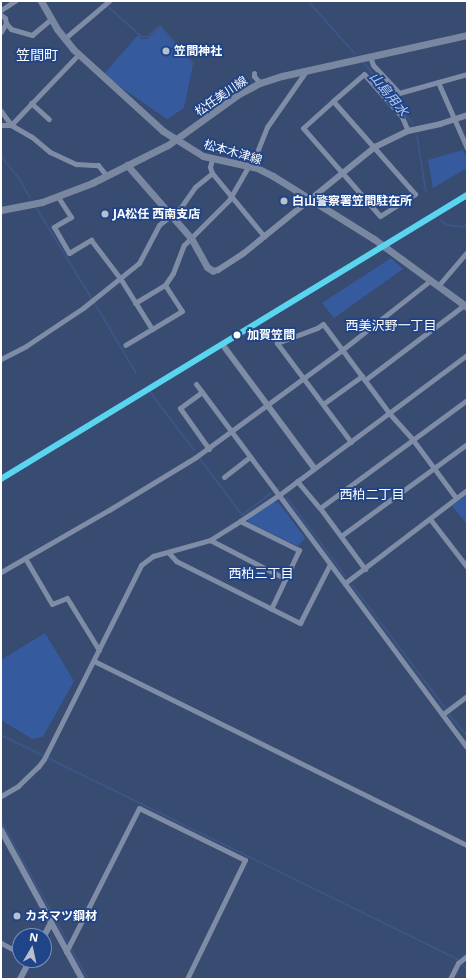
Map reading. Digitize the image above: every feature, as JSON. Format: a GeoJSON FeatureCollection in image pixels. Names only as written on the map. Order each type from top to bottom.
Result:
{"type":"FeatureCollection","features":[{"type":"Feature","properties":{"kind":"main road","name":"松本木津線"},"geometry":{"type":"LineString","coordinates":[[41,1],[64,39],[78,55],[161,128],[177,140],[196,153],[212,159],[250,167],[265,172],[374,239],[466,306]]}},
{"type":"Feature","properties":{"kind":"main road","name":"松任美川線"},"geometry":{"type":"LineString","coordinates":[[1,210],[42,202],[58,197],[127,165],[177,140],[239,94],[260,83],[306,71],[467,35]]}},
{"type":"Feature","properties":{"kind":"main road"},"geometry":{"type":"LineString","coordinates":[[127,165],[191,238],[207,267],[213,271]]}},
{"type":"Feature","properties":{"kind":"street"},"geometry":{"type":"LineString","coordinates":[[1,10],[15,1]]}},
{"type":"Feature","properties":{"kind":"street"},"geometry":{"type":"LineString","coordinates":[[64,39],[109,1]]}},
{"type":"Feature","properties":{"kind":"street"},"geometry":{"type":"LineString","coordinates":[[1,15],[5,18],[6,23],[11,29],[32,35],[51,19]]}},
{"type":"Feature","properties":{"kind":"street"},"geometry":{"type":"LineString","coordinates":[[1,32],[6,23]]}},
{"type":"Feature","properties":{"kind":"street"},"geometry":{"type":"LineString","coordinates":[[1,125],[11,125],[78,55]]}},
{"type":"Feature","properties":{"kind":"street"},"geometry":{"type":"LineString","coordinates":[[370,57],[373,65],[399,93],[467,74]]}},
{"type":"Feature","properties":{"kind":"street"},"geometry":{"type":"LineString","coordinates":[[135,303],[165,285],[174,273],[184,245],[231,197],[250,167],[267,128],[306,71]]}},
{"type":"Feature","properties":{"kind":"street"},"geometry":{"type":"LineString","coordinates":[[254,73],[254,76],[260,83]]}},
{"type":"Feature","properties":{"kind":"street"},"geometry":{"type":"LineString","coordinates":[[333,101],[415,194],[380,216],[303,128],[333,101],[364,74],[402,117],[408,131]]}},
{"type":"Feature","properties":{"kind":"street"},"geometry":{"type":"LineString","coordinates":[[438,82],[467,148]]}},
{"type":"Feature","properties":{"kind":"street"},"geometry":{"type":"LineString","coordinates":[[31,103],[49,119]]}},
{"type":"Feature","properties":{"kind":"street"},"geometry":{"type":"LineString","coordinates":[[1,111],[11,125],[32,137],[45,150],[76,164],[98,164],[106,175]]}},
{"type":"Feature","properties":{"kind":"street"},"geometry":{"type":"LineString","coordinates":[[213,271],[218,270],[235,260],[342,172],[375,147],[408,131],[455,120],[467,115]]}},
{"type":"Feature","properties":{"kind":"street"},"geometry":{"type":"LineString","coordinates":[[212,159],[210,167],[212,173],[264,236]]}},
{"type":"Feature","properties":{"kind":"street"},"geometry":{"type":"LineString","coordinates":[[1,359],[26,346],[83,308],[139,263],[148,249],[156,228],[181,207],[195,187],[212,173]]}},
{"type":"Feature","properties":{"kind":"street"},"geometry":{"type":"LineString","coordinates":[[58,197],[71,217],[54,227],[69,253],[91,240],[120,278],[152,329]]}},
{"type":"Feature","properties":{"kind":"street"},"geometry":{"type":"LineString","coordinates":[[438,286],[467,252]]}},
{"type":"Feature","properties":{"kind":"street"},"geometry":{"type":"LineString","coordinates":[[1,572],[172,474],[209,449],[342,350],[431,280]]}},
{"type":"Feature","properties":{"kind":"street"},"geometry":{"type":"LineString","coordinates":[[125,346],[182,312],[165,285]]}},
{"type":"Feature","properties":{"kind":"street"},"geometry":{"type":"LineString","coordinates":[[323,404],[466,306]]}},
{"type":"Feature","properties":{"kind":"street"},"geometry":{"type":"LineString","coordinates":[[351,442],[277,343],[317,328],[323,324],[456,498]]}},
{"type":"Feature","properties":{"kind":"street"},"geometry":{"type":"LineString","coordinates":[[225,348],[314,468]]}},
{"type":"Feature","properties":{"kind":"street"},"geometry":{"type":"LineString","coordinates":[[1,796],[18,786],[38,767],[44,759],[141,565],[153,556],[210,540],[279,496],[314,468],[467,355]]}},
{"type":"Feature","properties":{"kind":"street"},"geometry":{"type":"LineString","coordinates":[[196,384],[467,747]]}},
{"type":"Feature","properties":{"kind":"street"},"geometry":{"type":"LineString","coordinates":[[202,392],[180,408],[209,449]]}},
{"type":"Feature","properties":{"kind":"street"},"geometry":{"type":"LineString","coordinates":[[320,508],[467,400]]}},
{"type":"Feature","properties":{"kind":"street"},"geometry":{"type":"LineString","coordinates":[[341,536],[467,444]]}},
{"type":"Feature","properties":{"kind":"street"},"geometry":{"type":"LineString","coordinates":[[224,477],[250,457]]}},
{"type":"Feature","properties":{"kind":"street"},"geometry":{"type":"LineString","coordinates":[[297,481],[320,508],[364,569]]}},
{"type":"Feature","properties":{"kind":"street"},"geometry":{"type":"LineString","coordinates":[[345,583],[467,490]]}},
{"type":"Feature","properties":{"kind":"street"},"geometry":{"type":"LineString","coordinates":[[430,519],[467,567]]}},
{"type":"Feature","properties":{"kind":"street"},"geometry":{"type":"LineString","coordinates":[[240,521],[299,550],[271,609]]}},
{"type":"Feature","properties":{"kind":"street"},"geometry":{"type":"LineString","coordinates":[[210,540],[286,579]]}},
{"type":"Feature","properties":{"kind":"street"},"geometry":{"type":"LineString","coordinates":[[168,552],[176,560],[300,623],[330,564]]}},
{"type":"Feature","properties":{"kind":"street"},"geometry":{"type":"LineString","coordinates":[[25,558],[52,604],[67,598],[99,650]]}},
{"type":"Feature","properties":{"kind":"street"},"geometry":{"type":"LineString","coordinates":[[94,660],[467,845]]}},
{"type":"Feature","properties":{"kind":"street"},"geometry":{"type":"LineString","coordinates":[[443,714],[467,696]]}},
{"type":"Feature","properties":{"kind":"street"},"geometry":{"type":"LineString","coordinates":[[68,950],[139,808],[245,860],[187,979]]}},
{"type":"Feature","properties":{"kind":"street"},"geometry":{"type":"LineString","coordinates":[[1,830],[51,923],[68,950],[82,979]]}},
{"type":"Feature","properties":{"kind":"street"},"geometry":{"type":"LineString","coordinates":[[48,928],[51,923]]}},
{"type":"Feature","properties":{"kind":"street"},"geometry":{"type":"LineString","coordinates":[[1,943],[12,949]]}},
{"type":"Feature","properties":{"kind":"street"},"geometry":{"type":"LineString","coordinates":[[450,979],[458,963],[466,957]]}},
{"type":"Feature","properties":{"kind":"street"},"geometry":{"type":"LineString","coordinates":[[20,979],[26,968]]}},
{"type":"Feature","properties":{"kind":"shaded area"},"geometry":{"type":"Polygon","coordinates":[[[160,27],[193,64],[184,108],[167,119],[103,75],[138,35],[142,39],[147,39],[160,27]]]}},
{"type":"Feature","properties":{"kind":"shaded area"},"geometry":{"type":"Polygon","coordinates":[[[463,150],[467,158],[467,168],[433,188],[428,160],[463,150]]]}},
{"type":"Feature","properties":{"kind":"shaded area"},"geometry":{"type":"Polygon","coordinates":[[[391,258],[403,269],[334,318],[322,303],[391,258]]]}},
{"type":"Feature","properties":{"kind":"shaded area"},"geometry":{"type":"Polygon","coordinates":[[[467,495],[467,524],[452,506],[467,495]]]}},
{"type":"Feature","properties":{"kind":"shaded area"},"geometry":{"type":"Polygon","coordinates":[[[274,502],[279,503],[305,538],[298,546],[248,522],[248,519],[274,502]]]}},
{"type":"Feature","properties":{"kind":"shaded area"},"geometry":{"type":"Polygon","coordinates":[[[45,633],[74,681],[43,737],[32,739],[1,720],[1,660],[45,633]]]}},
{"type":"Feature","properties":{"kind":"waterway","name":"山島用水"},"geometry":{"type":"LineString","coordinates":[[308,1],[355,54]]}},
{"type":"Feature","properties":{"kind":"waterway"},"geometry":{"type":"LineString","coordinates":[[107,6],[142,37],[147,37],[160,26],[193,63]]}},
{"type":"Feature","properties":{"kind":"waterway","name":"山島用水"},"geometry":{"type":"LineString","coordinates":[[364,63],[413,124]]}},
{"type":"Feature","properties":{"kind":"waterway","name":"山島用水"},"geometry":{"type":"LineString","coordinates":[[417,136],[426,192]]}},
{"type":"Feature","properties":{"kind":"waterway"},"geometry":{"type":"LineString","coordinates":[[1,156],[18,177],[30,198]]}},
{"type":"Feature","properties":{"kind":"waterway"},"geometry":{"type":"LineString","coordinates":[[37,209],[92,299]]}},
{"type":"Feature","properties":{"kind":"waterway","name":"山島用水"},"geometry":{"type":"LineString","coordinates":[[440,220],[447,225],[463,227],[467,225]]}},
{"type":"Feature","properties":{"kind":"waterway"},"geometry":{"type":"LineString","coordinates":[[94,302],[136,373]]}},
{"type":"Feature","properties":{"kind":"waterway"},"geometry":{"type":"LineString","coordinates":[[147,388],[194,450]]}},
{"type":"Feature","properties":{"kind":"waterway"},"geometry":{"type":"LineString","coordinates":[[200,459],[242,515],[271,493]]}},
{"type":"Feature","properties":{"kind":"waterway"},"geometry":{"type":"LineString","coordinates":[[286,497],[345,576]]}},
{"type":"Feature","properties":{"kind":"waterway"},"geometry":{"type":"LineString","coordinates":[[352,585],[445,708]]}},
{"type":"Feature","properties":{"kind":"waterway"},"geometry":{"type":"LineString","coordinates":[[449,715],[467,736]]}},
{"type":"Feature","properties":{"kind":"waterway"},"geometry":{"type":"LineString","coordinates":[[1,735],[457,959],[467,969]]}},
{"type":"Feature","properties":{"kind":"waterway"},"geometry":{"type":"LineString","coordinates":[[1,821],[88,979]]}},
{"type":"Feature","properties":{"kind":"transit line"},"geometry":{"type":"LineString","coordinates":[[1,479],[467,195]]}},
{"type":"Feature","properties":{"kind":"place","name":"笠間神社"},"geometry":{"type":"Point","coordinates":[166,51]}},
{"type":"Feature","properties":{"kind":"place","name":"白山警察署笠間駐在所"},"geometry":{"type":"Point","coordinates":[284,201]}},
{"type":"Feature","properties":{"kind":"place","name":"JA松任 西南支店"},"geometry":{"type":"Point","coordinates":[105,214]}},
{"type":"Feature","properties":{"kind":"place","name":"加賀笠間"},"geometry":{"type":"Point","coordinates":[237,335]}},
{"type":"Feature","properties":{"kind":"place","name":"カネマツ鋼材"},"geometry":{"type":"Point","coordinates":[17,916]}},
{"type":"Feature","properties":{"kind":"district","name":"笠間町"},"geometry":{"type":"Point","coordinates":[37,55]}},
{"type":"Feature","properties":{"kind":"district","name":"西美沢野一丁目"},"geometry":{"type":"Point","coordinates":[391,325]}},
{"type":"Feature","properties":{"kind":"district","name":"西柏二丁目"},"geometry":{"type":"Point","coordinates":[372,494]}},
{"type":"Feature","properties":{"kind":"district","name":"西柏三丁目"},"geometry":{"type":"Point","coordinates":[261,573]}}]}
